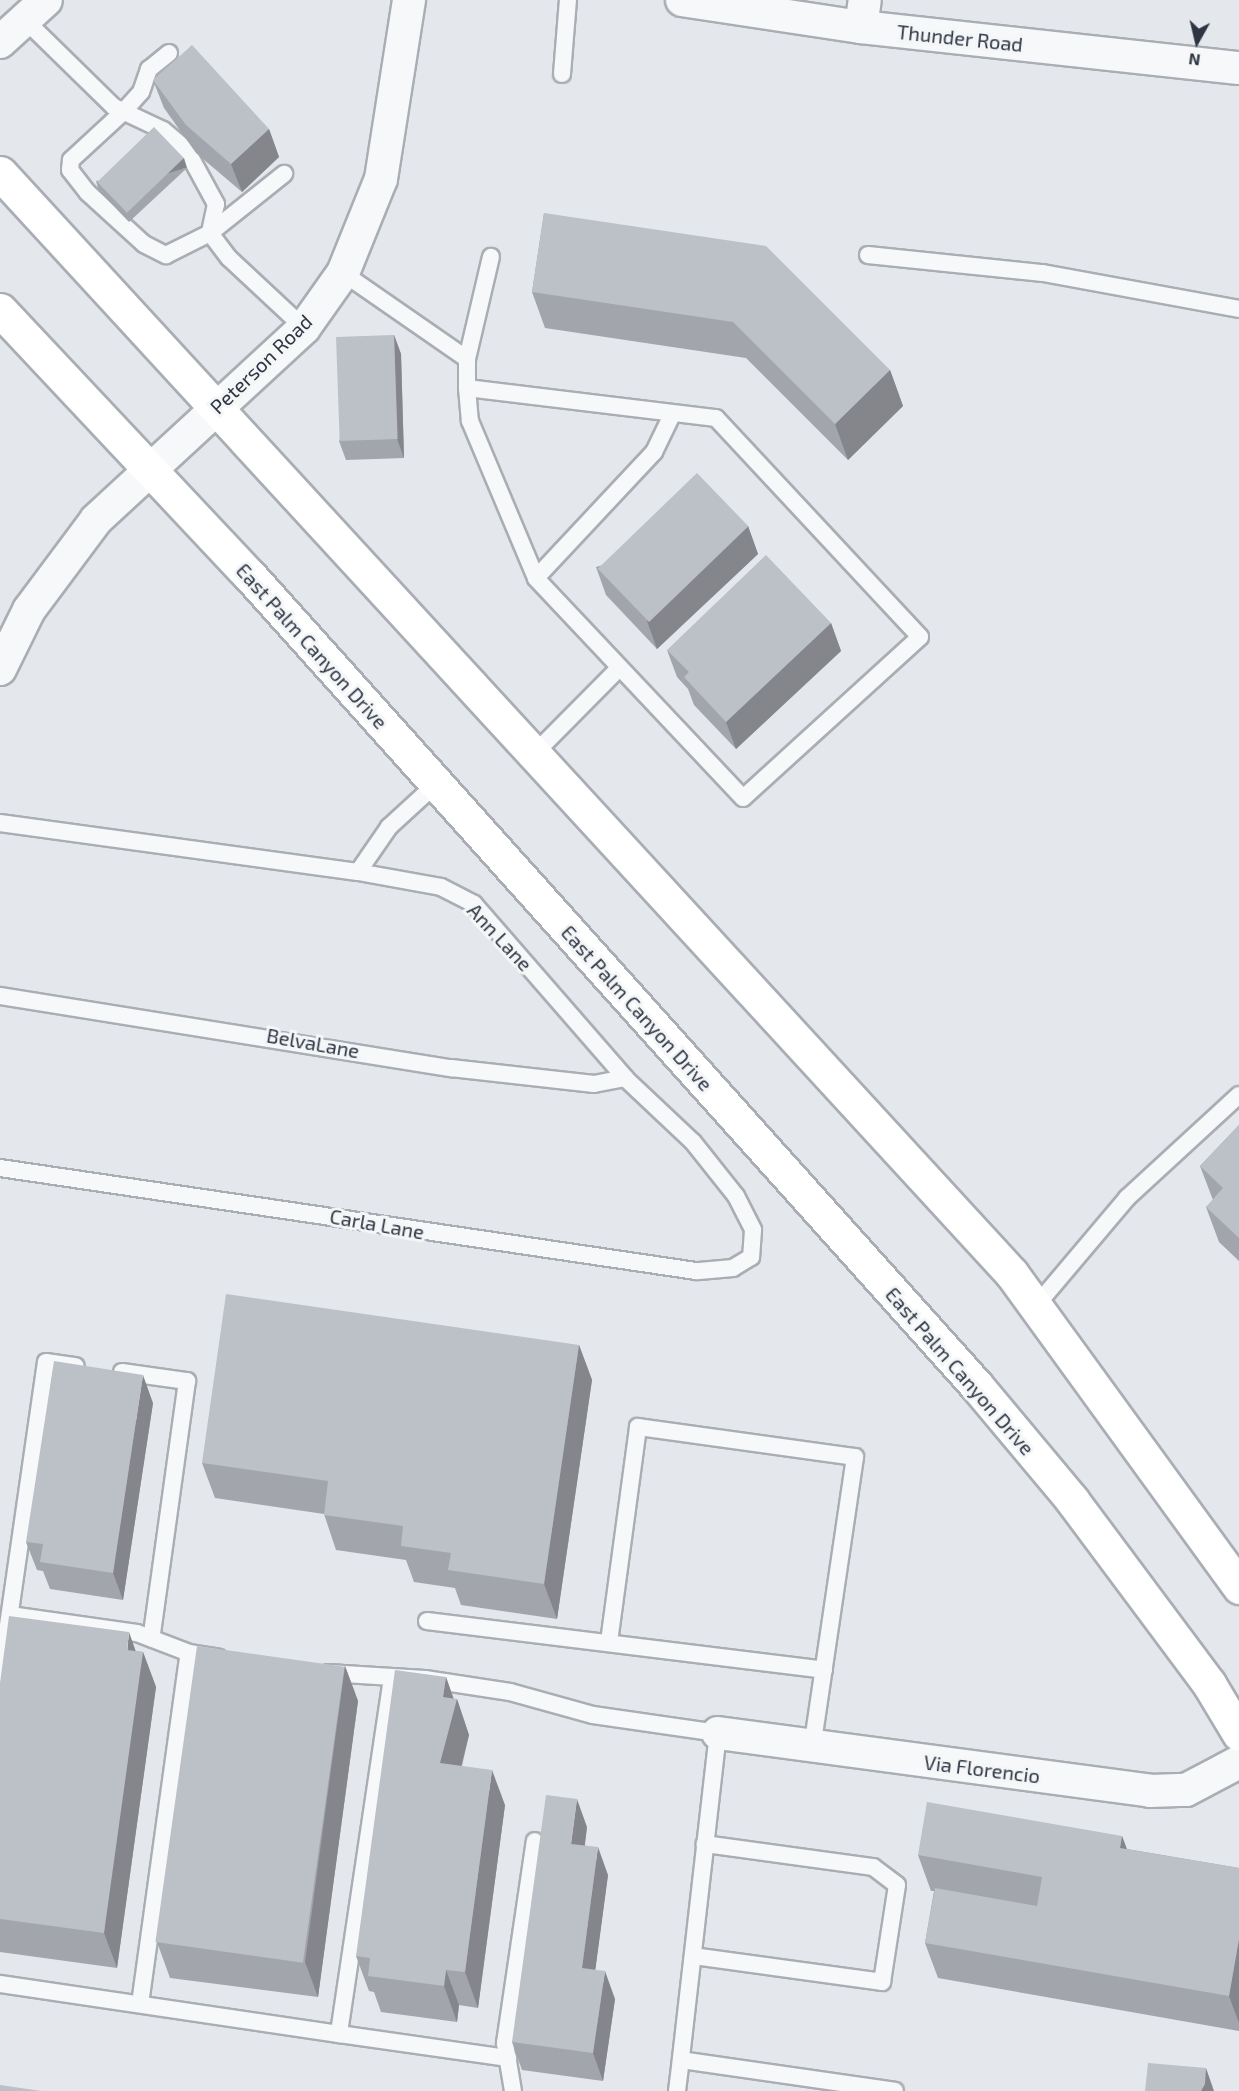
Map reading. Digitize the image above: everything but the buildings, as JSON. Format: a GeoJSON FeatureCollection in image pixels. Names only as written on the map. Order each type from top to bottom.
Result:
{"type":"FeatureCollection","features":[{"type":"Feature","properties":{"kind":"main road"},"geometry":{"type":"LineString","coordinates":[[0,173],[217,406],[533,755],[1012,1274],[1239,1587]]}},
{"type":"Feature","properties":{"kind":"main road","name":"East Palm Canyon Drive"},"geometry":{"type":"LineString","coordinates":[[0,310],[436,784],[976,1385],[1072,1500],[1209,1684],[1239,1734]]}},
{"type":"Feature","properties":{"kind":"street","name":"Peterson Road"},"geometry":{"type":"LineString","coordinates":[[0,669],[29,610],[89,529],[217,406],[304,328],[343,273],[381,179],[409,0]]}},
{"type":"Feature","properties":{"kind":"street","name":"Thunder Road"},"geometry":{"type":"LineString","coordinates":[[682,0],[863,14],[1239,68]]}},
{"type":"Feature","properties":{"kind":"street"},"geometry":{"type":"LineString","coordinates":[[0,42],[35,9]]}},
{"type":"Feature","properties":{"kind":"street","name":"Via Florencio"},"geometry":{"type":"LineString","coordinates":[[718,1733],[1150,1791],[1186,1790],[1239,1762]]}},
{"type":"Feature","properties":{"kind":"lane"},"geometry":{"type":"LineString","coordinates":[[562,74],[568,0]]}},
{"type":"Feature","properties":{"kind":"lane"},"geometry":{"type":"LineString","coordinates":[[35,9],[123,112],[163,129],[203,172],[216,204],[210,233],[229,258],[304,328]]}},
{"type":"Feature","properties":{"kind":"lane"},"geometry":{"type":"LineString","coordinates":[[169,53],[149,69],[141,92],[123,112],[74,156],[70,170],[77,180],[159,254],[210,233],[284,174]]}},
{"type":"Feature","properties":{"kind":"lane"},"geometry":{"type":"LineString","coordinates":[[868,255],[1043,273],[1239,309]]}},
{"type":"Feature","properties":{"kind":"lane"},"geometry":{"type":"LineString","coordinates":[[467,388],[672,415],[716,418],[920,637],[742,798],[536,578],[470,421],[467,388],[467,359],[491,257]]}},
{"type":"Feature","properties":{"kind":"lane"},"geometry":{"type":"LineString","coordinates":[[343,273],[467,359]]}},
{"type":"Feature","properties":{"kind":"lane"},"geometry":{"type":"LineString","coordinates":[[536,578],[654,452],[672,415]]}},
{"type":"Feature","properties":{"kind":"lane"},"geometry":{"type":"LineString","coordinates":[[533,755],[619,668]]}},
{"type":"Feature","properties":{"kind":"lane"},"geometry":{"type":"LineString","coordinates":[[358,872],[389,827],[436,784]]}},
{"type":"Feature","properties":{"kind":"lane","name":"Ann Lane"},"geometry":{"type":"LineString","coordinates":[[0,823],[358,872],[441,887],[474,904],[625,1078],[693,1142],[736,1196],[753,1230],[751,1257]]}},
{"type":"Feature","properties":{"kind":"lane","name":"BelvaLane"},"geometry":{"type":"LineString","coordinates":[[0,996],[451,1068],[594,1084],[625,1078]]}},
{"type":"Feature","properties":{"kind":"lane"},"geometry":{"type":"LineString","coordinates":[[1035,1307],[1127,1198],[1239,1095]]}},
{"type":"Feature","properties":{"kind":"lane","name":"Carla Lane"},"geometry":{"type":"LineString","coordinates":[[0,1168],[696,1271],[733,1268],[751,1257]]}},
{"type":"Feature","properties":{"kind":"lane"},"geometry":{"type":"LineString","coordinates":[[0,1681],[46,1362],[187,1381],[151,1639]]}},
{"type":"Feature","properties":{"kind":"lane"},"geometry":{"type":"LineString","coordinates":[[609,1642],[638,1427],[855,1457],[812,1747]]}},
{"type":"Feature","properties":{"kind":"lane"},"geometry":{"type":"LineString","coordinates":[[10,1615],[151,1639],[189,1653],[236,1660]]}},
{"type":"Feature","properties":{"kind":"lane"},"geometry":{"type":"LineString","coordinates":[[427,1621],[824,1670]]}},
{"type":"Feature","properties":{"kind":"lane"},"geometry":{"type":"LineString","coordinates":[[140,2004],[189,1653]]}},
{"type":"Feature","properties":{"kind":"lane"},"geometry":{"type":"LineString","coordinates":[[307,1670],[510,1692],[593,1715],[718,1733],[677,2091]]}},
{"type":"Feature","properties":{"kind":"lane"},"geometry":{"type":"LineString","coordinates":[[339,2034],[392,1678]]}},
{"type":"Feature","properties":{"kind":"lane"},"geometry":{"type":"LineString","coordinates":[[513,2091],[505,2043],[535,1841]]}},
{"type":"Feature","properties":{"kind":"lane"},"geometry":{"type":"LineString","coordinates":[[693,1956],[882,1982],[897,1885],[889,1874],[873,1867],[705,1844]]}},
{"type":"Feature","properties":{"kind":"lane"},"geometry":{"type":"LineString","coordinates":[[0,1984],[508,2058]]}},
{"type":"Feature","properties":{"kind":"lane"},"geometry":{"type":"LineString","coordinates":[[681,2060],[895,2091]]}}]}
